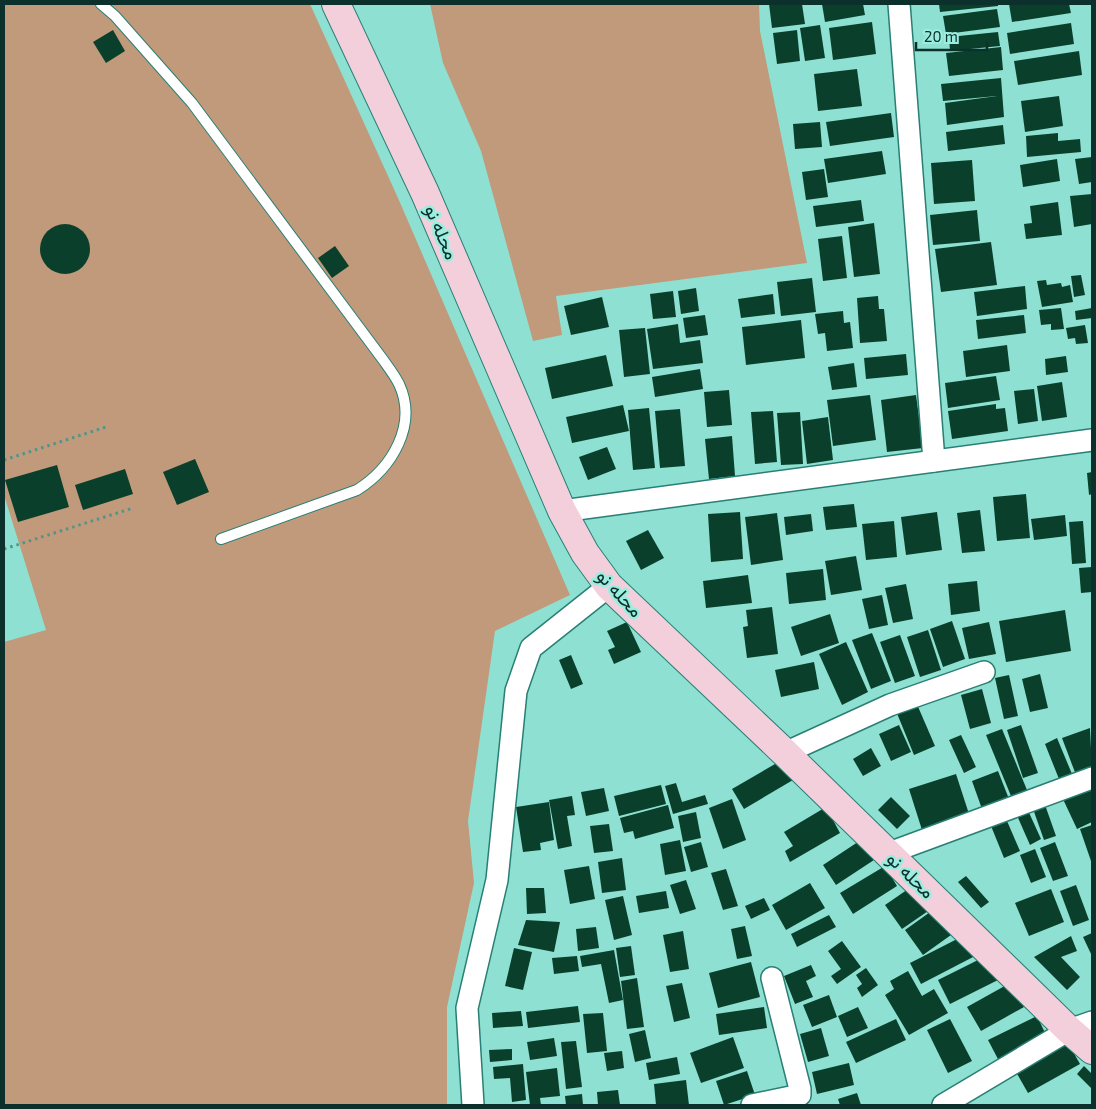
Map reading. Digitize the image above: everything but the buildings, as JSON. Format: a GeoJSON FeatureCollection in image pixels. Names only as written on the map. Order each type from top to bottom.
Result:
{"type":"FeatureCollection","features":[{"type":"Feature","properties":{"kind":"street","name":"محله نو"},"geometry":{"type":"LineString","coordinates":[[336,4],[425,193],[562,511],[585,553],[609,586],[889,853],[1081,1026],[1092,1050]]}},
{"type":"Feature","properties":{"kind":"street"},"geometry":{"type":"LineString","coordinates":[[899,4],[934,461]]}},
{"type":"Feature","properties":{"kind":"street"},"geometry":{"type":"LineString","coordinates":[[562,511],[1092,440]]}},
{"type":"Feature","properties":{"kind":"street"},"geometry":{"type":"LineString","coordinates":[[473,1105],[467,1008],[497,880],[516,691],[530,648],[609,586]]}},
{"type":"Feature","properties":{"kind":"street"},"geometry":{"type":"LineString","coordinates":[[785,753],[890,704],[984,672]]}},
{"type":"Feature","properties":{"kind":"street"},"geometry":{"type":"LineString","coordinates":[[889,853],[1092,778]]}},
{"type":"Feature","properties":{"kind":"street"},"geometry":{"type":"LineString","coordinates":[[752,1105],[800,1095],[772,978]]}},
{"type":"Feature","properties":{"kind":"street"},"geometry":{"type":"LineString","coordinates":[[943,1105],[1081,1026]]}},
{"type":"Feature","properties":{"kind":"lane"},"geometry":{"type":"LineString","coordinates":[[101,4],[115,16],[192,103],[384,361],[399,384],[405,407],[402,431],[394,456],[375,479],[357,490],[221,539]]}},
{"type":"Feature","properties":{"kind":"path"},"geometry":{"type":"LineString","coordinates":[[4,460],[109,426]]}},
{"type":"Feature","properties":{"kind":"path"},"geometry":{"type":"LineString","coordinates":[[4,549],[133,508]]}},
{"type":"Feature","properties":{"kind":"shaded area"},"geometry":{"type":"Polygon","coordinates":[[[4,4],[310,4],[398,198],[570,595],[495,631],[468,821],[474,883],[447,1007],[447,1105],[4,1105],[4,642],[46,630],[4,495],[4,4]]]}},
{"type":"Feature","properties":{"kind":"shaded area"},"geometry":{"type":"Polygon","coordinates":[[[430,4],[759,4],[760,31],[807,263],[556,296],[562,335],[533,341],[481,151],[443,63],[430,4]]]}}]}
